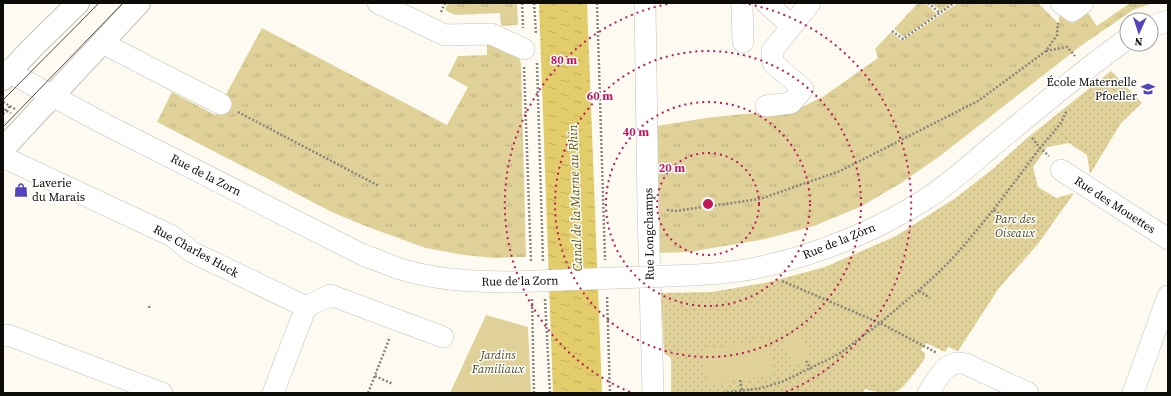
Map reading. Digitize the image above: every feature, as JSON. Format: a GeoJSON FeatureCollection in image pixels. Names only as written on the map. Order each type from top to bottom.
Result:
{"type":"FeatureCollection","features":[{"type":"Feature","properties":{"kind":"main road"},"geometry":{"type":"LineString","coordinates":[[5,74],[78,3]]}},
{"type":"Feature","properties":{"kind":"main road"},"geometry":{"type":"LineString","coordinates":[[3,149],[139,3]]}},
{"type":"Feature","properties":{"kind":"street"},"geometry":{"type":"LineString","coordinates":[[378,3],[445,35],[491,34],[532,48]]}},
{"type":"Feature","properties":{"kind":"street","name":"Rue Longchamps"},"geometry":{"type":"LineString","coordinates":[[645,3],[648,210],[653,393]]}},
{"type":"Feature","properties":{"kind":"street"},"geometry":{"type":"LineString","coordinates":[[742,3],[743,42]]}},
{"type":"Feature","properties":{"kind":"street"},"geometry":{"type":"LineString","coordinates":[[766,3],[793,24]]}},
{"type":"Feature","properties":{"kind":"street"},"geometry":{"type":"LineString","coordinates":[[766,106],[791,103],[803,89],[772,63],[772,51],[810,3]]}},
{"type":"Feature","properties":{"kind":"street"},"geometry":{"type":"LineString","coordinates":[[1060,10],[1072,11],[1083,3]]}},
{"type":"Feature","properties":{"kind":"street"},"geometry":{"type":"LineString","coordinates":[[102,43],[221,104]]}},
{"type":"Feature","properties":{"kind":"street","name":"Rue de la Zorn"},"geometry":{"type":"LineString","coordinates":[[5,74],[53,96],[93,118],[363,254],[401,269],[436,277],[475,282],[510,282],[714,274],[755,268],[792,259],[839,243],[880,225],[927,198],[970,165],[1099,58],[1119,44]]}},
{"type":"Feature","properties":{"kind":"street","name":"Rue Charles Huck"},"geometry":{"type":"LineString","coordinates":[[3,157],[172,236],[192,252],[306,308]]}},
{"type":"Feature","properties":{"kind":"street","name":"Rue des Mouettes"},"geometry":{"type":"LineString","coordinates":[[1061,170],[1168,240]]}},
{"type":"Feature","properties":{"kind":"street"},"geometry":{"type":"LineString","coordinates":[[273,393],[306,308],[330,294],[443,337]]}},
{"type":"Feature","properties":{"kind":"street"},"geometry":{"type":"LineString","coordinates":[[1133,393],[1168,296]]}},
{"type":"Feature","properties":{"kind":"street"},"geometry":{"type":"LineString","coordinates":[[3,336],[8,335],[162,393]]}},
{"type":"Feature","properties":{"kind":"street"},"geometry":{"type":"LineString","coordinates":[[928,393],[945,369],[950,365],[960,362],[1028,393]]}},
{"type":"Feature","properties":{"kind":"path"},"geometry":{"type":"LineString","coordinates":[[440,12],[445,3]]}},
{"type":"Feature","properties":{"kind":"path"},"geometry":{"type":"LineString","coordinates":[[522,3],[532,48],[544,263]]}},
{"type":"Feature","properties":{"kind":"path"},"geometry":{"type":"LineString","coordinates":[[530,254],[532,48],[534,3]]}},
{"type":"Feature","properties":{"kind":"path"},"geometry":{"type":"LineString","coordinates":[[597,3],[605,264]]}},
{"type":"Feature","properties":{"kind":"path"},"geometry":{"type":"LineString","coordinates":[[928,3],[940,13]]}},
{"type":"Feature","properties":{"kind":"path"},"geometry":{"type":"LineString","coordinates":[[892,31],[903,39],[954,3]]}},
{"type":"Feature","properties":{"kind":"path"},"geometry":{"type":"LineString","coordinates":[[648,210],[675,211],[760,199],[840,171],[978,101],[1046,51],[1057,36],[1060,10]]}},
{"type":"Feature","properties":{"kind":"path"},"geometry":{"type":"LineString","coordinates":[[1046,51],[1067,47],[1076,58]]}},
{"type":"Feature","properties":{"kind":"path"},"geometry":{"type":"LineString","coordinates":[[221,104],[380,186]]}},
{"type":"Feature","properties":{"kind":"path"},"geometry":{"type":"LineString","coordinates":[[3,114],[10,106]]}},
{"type":"Feature","properties":{"kind":"path"},"geometry":{"type":"LineString","coordinates":[[723,393],[762,388],[784,381],[839,354],[919,291],[958,252],[994,210],[1040,148],[1061,123],[1067,107]]}},
{"type":"Feature","properties":{"kind":"path"},"geometry":{"type":"LineString","coordinates":[[1033,139],[1061,170]]}},
{"type":"Feature","properties":{"kind":"path"},"geometry":{"type":"LineString","coordinates":[[994,210],[1004,217]]}},
{"type":"Feature","properties":{"kind":"path"},"geometry":{"type":"LineString","coordinates":[[778,279],[880,323],[955,363]]}},
{"type":"Feature","properties":{"kind":"path"},"geometry":{"type":"LineString","coordinates":[[919,291],[930,298]]}},
{"type":"Feature","properties":{"kind":"path"},"geometry":{"type":"LineString","coordinates":[[607,293],[610,393]]}},
{"type":"Feature","properties":{"kind":"path"},"geometry":{"type":"LineString","coordinates":[[545,295],[550,393]]}},
{"type":"Feature","properties":{"kind":"path"},"geometry":{"type":"LineString","coordinates":[[149,308],[150,304]]}},
{"type":"Feature","properties":{"kind":"path"},"geometry":{"type":"LineString","coordinates":[[532,305],[534,393]]}},
{"type":"Feature","properties":{"kind":"path"},"geometry":{"type":"LineString","coordinates":[[368,393],[396,320]]}},
{"type":"Feature","properties":{"kind":"path"},"geometry":{"type":"LineString","coordinates":[[806,361],[811,368]]}},
{"type":"Feature","properties":{"kind":"path"},"geometry":{"type":"LineString","coordinates":[[375,376],[393,384]]}},
{"type":"Feature","properties":{"kind":"path"},"geometry":{"type":"LineString","coordinates":[[740,380],[742,391]]}},
{"type":"Feature","properties":{"kind":"green space"},"geometry":{"type":"Polygon","coordinates":[[[448,3],[517,3],[518,25],[501,26],[500,13],[455,15],[445,10],[448,3]]]}},
{"type":"Feature","properties":{"kind":"green space"},"geometry":{"type":"Polygon","coordinates":[[[918,3],[925,3],[937,14],[904,37],[894,29],[918,3]]]}},
{"type":"Feature","properties":{"kind":"green space"},"geometry":{"type":"Polygon","coordinates":[[[931,3],[952,3],[941,11],[931,3]]]}},
{"type":"Feature","properties":{"kind":"green space"},"geometry":{"type":"Polygon","coordinates":[[[958,3],[1038,3],[1058,23],[1061,10],[1072,23],[1088,13],[1097,26],[1130,3],[1153,3],[1130,12],[1119,12],[1119,20],[1082,45],[940,156],[901,183],[862,206],[814,226],[765,239],[689,252],[660,253],[657,126],[743,114],[792,112],[824,96],[878,58],[875,49],[891,32],[902,41],[958,3]]]}},
{"type":"Feature","properties":{"kind":"green space"},"geometry":{"type":"Polygon","coordinates":[[[262,28],[447,125],[468,87],[448,76],[458,56],[487,55],[487,41],[519,57],[521,64],[526,257],[494,258],[464,255],[426,248],[368,227],[334,213],[157,122],[172,92],[215,115],[262,28]]]}},
{"type":"Feature","properties":{"kind":"green space","name":"Parc des Oiseaux"},"geometry":{"type":"Polygon","coordinates":[[[1111,71],[1142,103],[1121,123],[1090,174],[1087,155],[1069,143],[1047,147],[1033,167],[1038,187],[1056,198],[1074,193],[1038,244],[999,288],[958,351],[948,347],[945,352],[926,343],[921,350],[925,353],[925,358],[902,388],[895,392],[886,393],[865,389],[863,393],[671,393],[671,358],[664,353],[661,293],[712,292],[769,282],[825,267],[896,236],[957,197],[1111,71]]]}},
{"type":"Feature","properties":{"kind":"green space","name":"Jardins Familiaux"},"geometry":{"type":"Polygon","coordinates":[[[486,315],[528,327],[531,393],[450,393],[486,315]]]}},
{"type":"Feature","properties":{"kind":"green space"},"geometry":{"type":"Polygon","coordinates":[[[800,332],[811,359],[793,366],[782,338],[800,332]]]}},
{"type":"Feature","properties":{"kind":"green space"},"geometry":{"type":"Polygon","coordinates":[[[768,340],[774,375],[708,385],[702,350],[768,340]]]}},
{"type":"Feature","properties":{"kind":"water","name":"Canal de la Marne au Rhin"},"geometry":{"type":"Polygon","coordinates":[[[539,3],[587,3],[602,393],[553,393],[539,3]]]}},
{"type":"Feature","properties":{"kind":"tram line"},"geometry":{"type":"LineString","coordinates":[[3,100],[99,3]]}},
{"type":"Feature","properties":{"kind":"tram line"},"geometry":{"type":"LineString","coordinates":[[3,127],[123,3]]}},
{"type":"Feature","properties":{"kind":"place","name":"École Maternelle Pfoeller"},"geometry":{"type":"Point","coordinates":[1148,89]}},
{"type":"Feature","properties":{"kind":"place","name":"Laverie du Marais"},"geometry":{"type":"Point","coordinates":[21,190]}}]}
